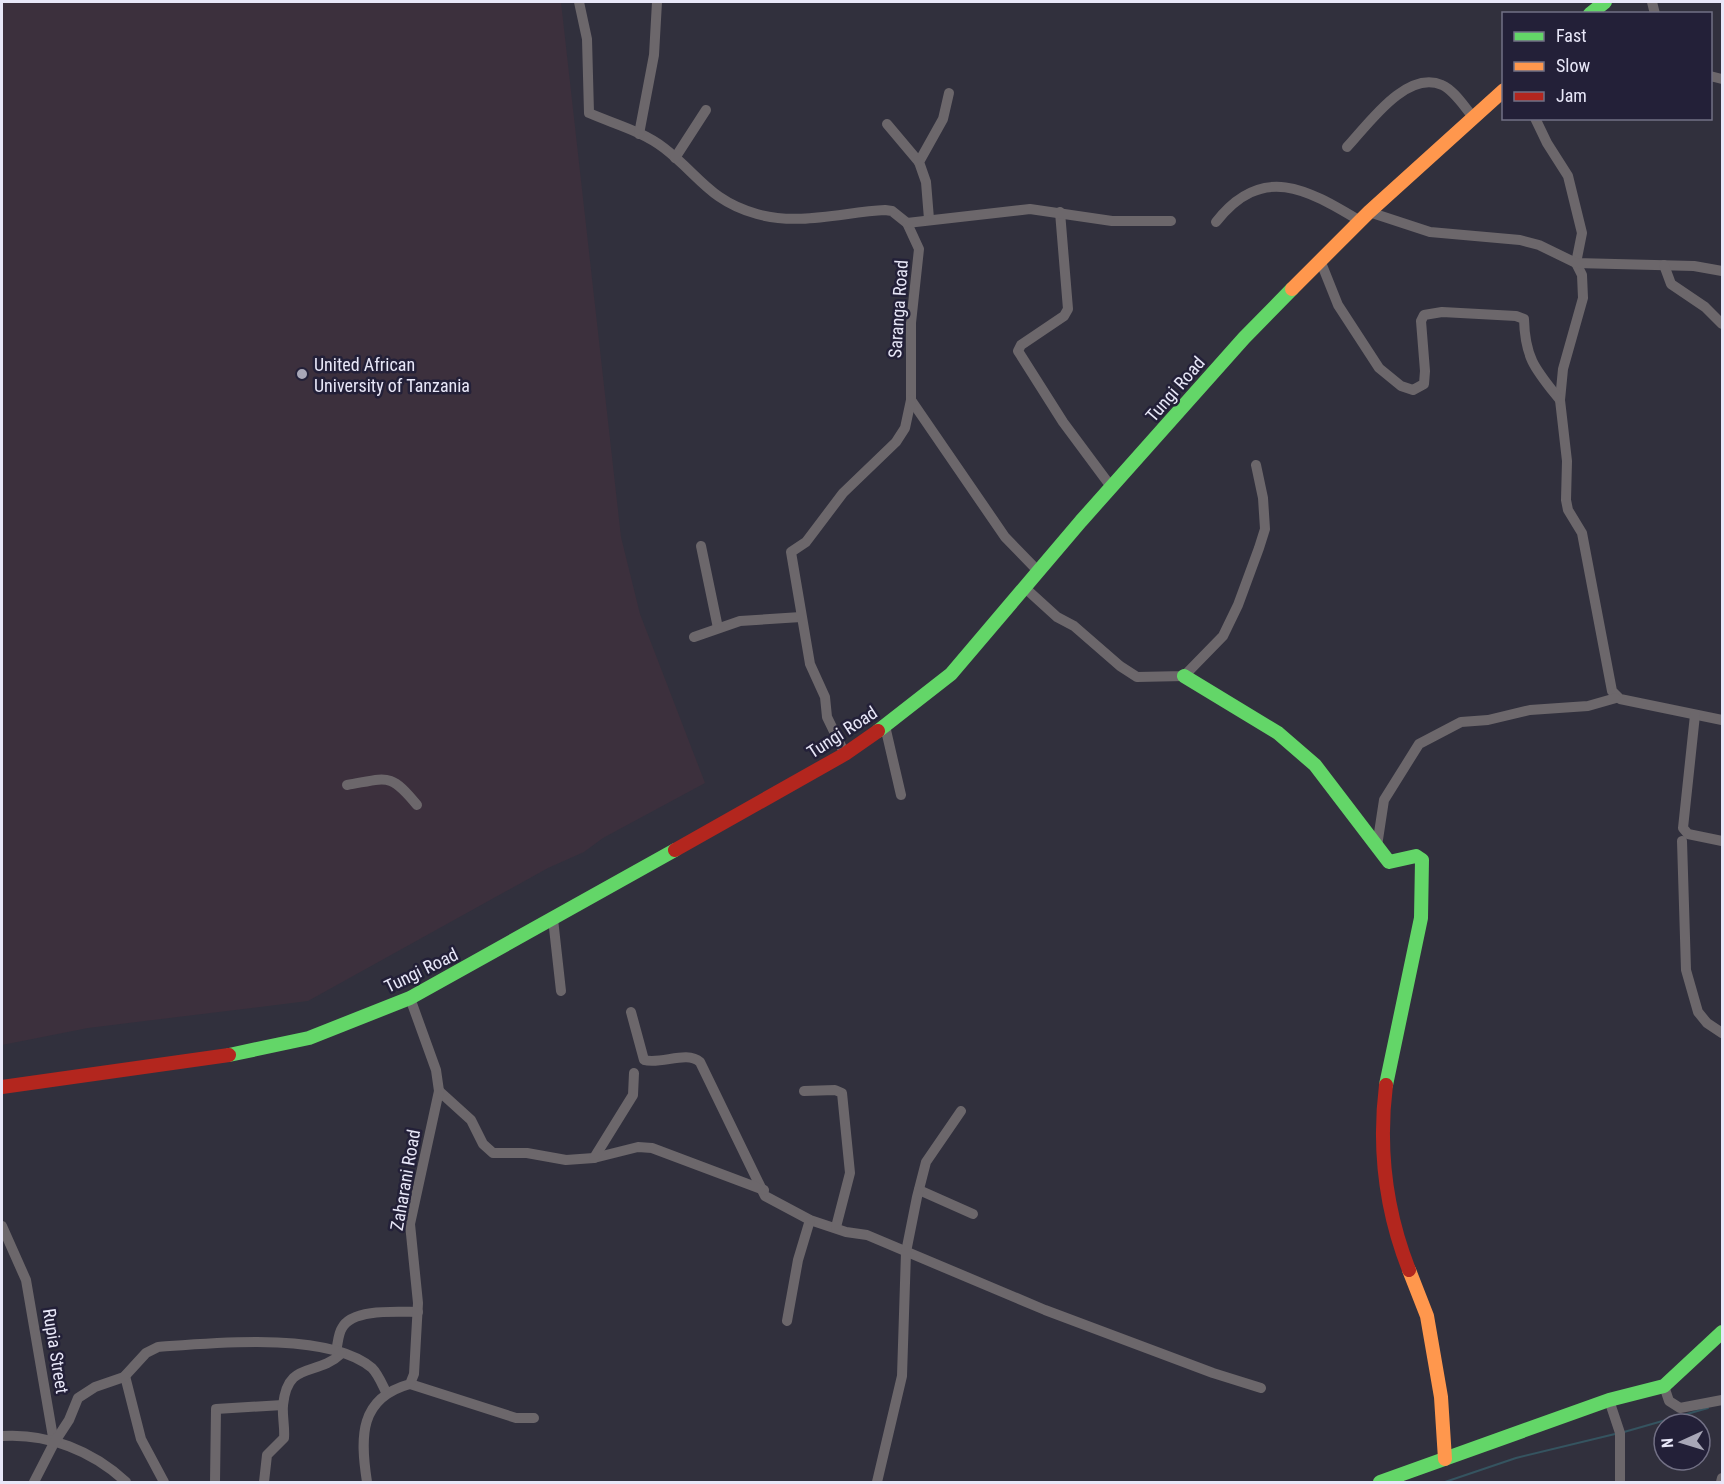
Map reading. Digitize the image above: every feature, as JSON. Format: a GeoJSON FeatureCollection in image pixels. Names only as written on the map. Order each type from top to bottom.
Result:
{"type":"FeatureCollection","features":[{"type":"Feature","properties":{"kind":"main road"},"geometry":{"type":"LineString","coordinates":[[1592,12],[1605,2]]}},
{"type":"Feature","properties":{"kind":"main road","name":"Tungi Road"},"geometry":{"type":"LineString","coordinates":[[2,1087],[253,1052],[321,1035],[410,998],[845,754],[951,674],[1023,587],[1244,338],[1320,260],[1502,91]]}},
{"type":"Feature","properties":{"kind":"main road"},"geometry":{"type":"LineString","coordinates":[[1184,675],[1278,733],[1315,765],[1338,792],[1389,862],[1416,856],[1422,860],[1421,918],[1388,1071],[1382,1119],[1381,1152],[1389,1200],[1404,1258],[1427,1316],[1441,1397],[1445,1459]]}},
{"type":"Feature","properties":{"kind":"main road"},"geometry":{"type":"LineString","coordinates":[[1380,1482],[1609,1400],[1664,1386],[1722,1332]]}},
{"type":"Feature","properties":{"kind":"street"},"geometry":{"type":"LineString","coordinates":[[579,2],[589,59],[589,113],[658,144],[710,192],[725,201],[758,214],[822,217],[885,210],[892,211],[907,223],[1030,209],[1112,221],[1171,221]]}},
{"type":"Feature","properties":{"kind":"street"},"geometry":{"type":"LineString","coordinates":[[639,134],[654,54],[657,2]]}},
{"type":"Feature","properties":{"kind":"street"},"geometry":{"type":"LineString","coordinates":[[1347,147],[1378,111],[1407,88],[1419,84],[1433,82],[1444,85],[1474,118]]}},
{"type":"Feature","properties":{"kind":"street"},"geometry":{"type":"LineString","coordinates":[[928,219],[926,183],[920,162],[921,155],[943,119],[949,93]]}},
{"type":"Feature","properties":{"kind":"street"},"geometry":{"type":"LineString","coordinates":[[675,158],[706,110]]}},
{"type":"Feature","properties":{"kind":"street"},"geometry":{"type":"LineString","coordinates":[[1536,120],[1547,143],[1568,176],[1582,233],[1576,263],[1581,275],[1583,298],[1563,369],[1560,400],[1567,461],[1566,505],[1582,533],[1612,691],[1616,698]]}},
{"type":"Feature","properties":{"kind":"street"},"geometry":{"type":"LineString","coordinates":[[888,124],[920,162]]}},
{"type":"Feature","properties":{"kind":"street"},"geometry":{"type":"LineString","coordinates":[[1216,222],[1231,202],[1241,195],[1278,187],[1302,190],[1320,196],[1365,217],[1430,232],[1520,240],[1539,245],[1576,263],[1694,266],[1722,271]]}},
{"type":"Feature","properties":{"kind":"street"},"geometry":{"type":"LineString","coordinates":[[1060,212],[1068,309],[1064,316],[1021,345],[1018,351],[1063,422],[1112,488]]}},
{"type":"Feature","properties":{"kind":"street","name":"Saranga Road"},"geometry":{"type":"LineString","coordinates":[[801,616],[791,552],[806,542],[843,493],[896,442],[905,428],[911,400],[911,323],[919,249],[907,223]]}},
{"type":"Feature","properties":{"kind":"street"},"geometry":{"type":"LineString","coordinates":[[1320,260],[1338,305],[1379,368],[1401,386],[1413,390],[1424,384],[1421,321],[1424,315],[1442,312],[1516,316],[1524,319],[1525,343],[1534,368],[1560,400]]}},
{"type":"Feature","properties":{"kind":"street"},"geometry":{"type":"LineString","coordinates":[[1664,266],[1671,284],[1705,307],[1722,324]]}},
{"type":"Feature","properties":{"kind":"street"},"geometry":{"type":"LineString","coordinates":[[911,400],[1005,537],[1038,571]]}},
{"type":"Feature","properties":{"kind":"street"},"geometry":{"type":"LineString","coordinates":[[1023,587],[1057,617],[1074,626],[1120,666],[1137,677],[1184,675],[1223,636],[1238,605],[1259,548],[1265,529],[1263,498],[1256,465]]}},
{"type":"Feature","properties":{"kind":"street"},"geometry":{"type":"LineString","coordinates":[[700,546],[718,628]]}},
{"type":"Feature","properties":{"kind":"street"},"geometry":{"type":"LineString","coordinates":[[694,637],[740,621],[801,616],[813,673],[825,698],[827,717],[845,754]]}},
{"type":"Feature","properties":{"kind":"street"},"geometry":{"type":"LineString","coordinates":[[1377,846],[1384,800],[1419,744],[1461,722],[1488,720],[1530,710],[1588,706],[1616,698],[1722,720]]}},
{"type":"Feature","properties":{"kind":"street"},"geometry":{"type":"LineString","coordinates":[[1695,715],[1683,828],[1688,834],[1722,842]]}},
{"type":"Feature","properties":{"kind":"street"},"geometry":{"type":"LineString","coordinates":[[885,726],[901,795]]}},
{"type":"Feature","properties":{"kind":"street"},"geometry":{"type":"LineString","coordinates":[[347,784],[386,778],[399,784],[417,805]]}},
{"type":"Feature","properties":{"kind":"street"},"geometry":{"type":"LineString","coordinates":[[1682,841],[1686,970],[1698,1012],[1707,1023],[1722,1033]]}},
{"type":"Feature","properties":{"kind":"street"},"geometry":{"type":"LineString","coordinates":[[552,919],[561,991]]}},
{"type":"Feature","properties":{"kind":"street","name":"Zaharani Road"},"geometry":{"type":"LineString","coordinates":[[410,998],[436,1070],[439,1091],[410,1224],[418,1312],[414,1374],[410,1384]]}},
{"type":"Feature","properties":{"kind":"street"},"geometry":{"type":"LineString","coordinates":[[631,1012],[644,1060],[652,1062],[693,1057],[700,1062],[765,1196],[810,1220],[846,1232],[867,1235],[1046,1310],[1213,1373],[1261,1388]]}},
{"type":"Feature","properties":{"kind":"street"},"geometry":{"type":"LineString","coordinates":[[594,1158],[633,1095],[634,1073]]}},
{"type":"Feature","properties":{"kind":"street"},"geometry":{"type":"LineString","coordinates":[[804,1091],[835,1090],[842,1093],[850,1173],[836,1227]]}},
{"type":"Feature","properties":{"kind":"street"},"geometry":{"type":"LineString","coordinates":[[439,1091],[471,1120],[483,1144],[493,1153],[527,1153],[562,1160],[594,1158],[627,1149],[652,1148],[764,1190]]}},
{"type":"Feature","properties":{"kind":"street"},"geometry":{"type":"LineString","coordinates":[[877,1482],[902,1376],[906,1252],[919,1190],[926,1162],[961,1111]]}},
{"type":"Feature","properties":{"kind":"street"},"geometry":{"type":"LineString","coordinates":[[919,1190],[973,1215]]}},
{"type":"Feature","properties":{"kind":"street"},"geometry":{"type":"LineString","coordinates":[[787,1321],[798,1260],[810,1220]]}},
{"type":"Feature","properties":{"kind":"street","name":"Rupia Street"},"geometry":{"type":"LineString","coordinates":[[2,1226],[26,1280],[54,1443]]}},
{"type":"Feature","properties":{"kind":"street"},"geometry":{"type":"LineString","coordinates":[[264,1482],[267,1455],[284,1438],[283,1405],[293,1375],[329,1364],[339,1352],[342,1327],[354,1318],[373,1313],[418,1312]]}},
{"type":"Feature","properties":{"kind":"street"},"geometry":{"type":"LineString","coordinates":[[33,1482],[69,1420],[75,1401],[80,1395],[125,1376],[146,1353],[158,1347],[242,1341],[339,1352],[373,1368],[386,1392]]}},
{"type":"Feature","properties":{"kind":"street"},"geometry":{"type":"LineString","coordinates":[[125,1376],[141,1439],[164,1482]]}},
{"type":"Feature","properties":{"kind":"street"},"geometry":{"type":"LineString","coordinates":[[367,1482],[364,1430],[375,1402],[386,1392],[410,1384],[516,1418],[534,1418]]}},
{"type":"Feature","properties":{"kind":"street"},"geometry":{"type":"LineString","coordinates":[[1664,1386],[1669,1401],[1680,1408],[1722,1400]]}},
{"type":"Feature","properties":{"kind":"street"},"geometry":{"type":"LineString","coordinates":[[1609,1400],[1620,1433],[1620,1482]]}},
{"type":"Feature","properties":{"kind":"street"},"geometry":{"type":"LineString","coordinates":[[215,1482],[216,1409],[283,1405]]}},
{"type":"Feature","properties":{"kind":"street"},"geometry":{"type":"LineString","coordinates":[[2,1436],[23,1435],[54,1443],[100,1460],[126,1482]]}},
{"type":"Feature","properties":{"kind":"street"},"geometry":{"type":"LineString","coordinates":[[1721,1482],[1722,1478]]}},
{"type":"Feature","properties":{"kind":"shaded area","name":"United African University of Tanzania"},"geometry":{"type":"Polygon","coordinates":[[[2,2],[561,2],[621,537],[640,614],[705,783],[603,838],[584,852],[548,868],[308,1001],[88,1028],[2,1045],[2,2]]]}},
{"type":"Feature","properties":{"kind":"waterway"},"geometry":{"type":"LineString","coordinates":[[1624,1432],[1708,1408]]}},
{"type":"Feature","properties":{"kind":"waterway"},"geometry":{"type":"LineString","coordinates":[[1445,1482],[1516,1458],[1615,1434]]}},
{"type":"Feature","properties":{"kind":"traffic: fast"},"geometry":{"type":"LineString","coordinates":[[1592,12],[1605,2]]}},
{"type":"Feature","properties":{"kind":"traffic: fast"},"geometry":{"type":"LineString","coordinates":[[878,731],[951,674],[1081,521],[1244,338],[1292,289]]}},
{"type":"Feature","properties":{"kind":"traffic: fast"},"geometry":{"type":"LineString","coordinates":[[1184,676],[1278,733],[1315,765],[1389,862],[1416,856],[1422,860],[1421,918],[1386,1085]]}},
{"type":"Feature","properties":{"kind":"traffic: fast"},"geometry":{"type":"LineString","coordinates":[[229,1055],[309,1038],[410,998],[675,850]]}},
{"type":"Feature","properties":{"kind":"traffic: fast"},"geometry":{"type":"LineString","coordinates":[[1380,1482],[1609,1400],[1664,1386],[1722,1332]]}},
{"type":"Feature","properties":{"kind":"traffic: slow"},"geometry":{"type":"LineString","coordinates":[[1292,289],[1369,212],[1502,92]]}},
{"type":"Feature","properties":{"kind":"traffic: slow"},"geometry":{"type":"LineString","coordinates":[[1409,1270],[1427,1316],[1441,1397],[1445,1459]]}},
{"type":"Feature","properties":{"kind":"traffic: jam"},"geometry":{"type":"LineString","coordinates":[[675,850],[845,754],[878,731]]}},
{"type":"Feature","properties":{"kind":"traffic: jam"},"geometry":{"type":"LineString","coordinates":[[2,1087],[229,1055]]}},
{"type":"Feature","properties":{"kind":"traffic: jam"},"geometry":{"type":"LineString","coordinates":[[1386,1085],[1383,1156],[1394,1224],[1409,1270]]}},
{"type":"Feature","properties":{"kind":"place","name":"United African University of Tanzania"},"geometry":{"type":"Point","coordinates":[302,374]}}]}
